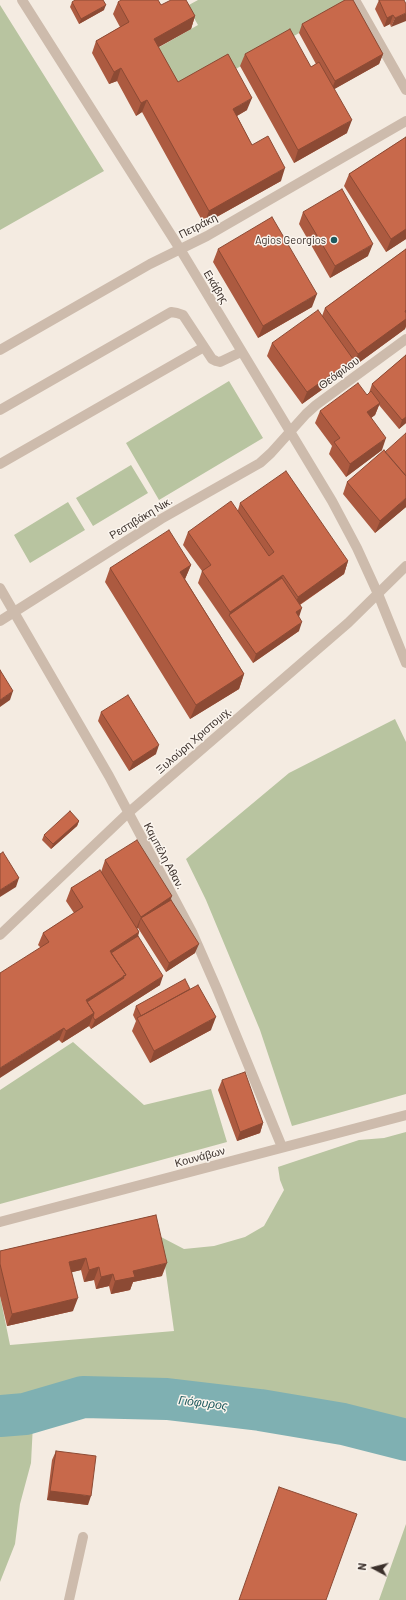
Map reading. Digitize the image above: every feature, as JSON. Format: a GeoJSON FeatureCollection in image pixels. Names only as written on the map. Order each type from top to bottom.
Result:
{"type":"FeatureCollection","features":[{"type":"Feature","properties":{"kind":"street","name":"Εκάβης"},"geometry":{"type":"LineString","coordinates":[[22,0],[180,249],[241,352],[291,431],[348,530],[378,594],[406,663]]}},
{"type":"Feature","properties":{"kind":"street"},"geometry":{"type":"LineString","coordinates":[[356,0],[406,90]]}},
{"type":"Feature","properties":{"kind":"street","name":"Πετράκη"},"geometry":{"type":"LineString","coordinates":[[0,350],[180,249],[207,236],[406,121]]}},
{"type":"Feature","properties":{"kind":"street"},"geometry":{"type":"LineString","coordinates":[[0,410],[171,312],[183,315],[212,359],[220,362],[241,352]]}},
{"type":"Feature","properties":{"kind":"street","name":"Θεόφιλου"},"geometry":{"type":"LineString","coordinates":[[291,431],[316,404],[406,339]]}},
{"type":"Feature","properties":{"kind":"street"},"geometry":{"type":"LineString","coordinates":[[0,464],[204,347]]}},
{"type":"Feature","properties":{"kind":"street","name":"Ρεστιβάκη Νικ."},"geometry":{"type":"LineString","coordinates":[[0,621],[161,519],[260,463],[291,431]]}},
{"type":"Feature","properties":{"kind":"street","name":"Ξυλούρη Χριστομιχ."},"geometry":{"type":"LineString","coordinates":[[0,935],[128,813],[309,657],[378,594],[406,566]]}},
{"type":"Feature","properties":{"kind":"street","name":"Καμπέλη Αθαν."},"geometry":{"type":"LineString","coordinates":[[0,588],[109,776],[192,932],[205,959],[282,1147]]}},
{"type":"Feature","properties":{"kind":"street","name":"Κουνάβων"},"geometry":{"type":"LineString","coordinates":[[0,1222],[406,1115]]}},
{"type":"Feature","properties":{"kind":"street"},"geometry":{"type":"LineString","coordinates":[[69,1600],[83,1538]]}},
{"type":"Feature","properties":{"kind":"green space"},"geometry":{"type":"Polygon","coordinates":[[[198,0],[350,0],[352,3],[227,74],[180,91],[156,49],[198,25],[187,6],[198,0]]]}},
{"type":"Feature","properties":{"kind":"green space"},"geometry":{"type":"Polygon","coordinates":[[[0,5],[104,171],[0,230],[0,5]]]}},
{"type":"Feature","properties":{"kind":"green space"},"geometry":{"type":"Polygon","coordinates":[[[229,381],[263,438],[159,500],[126,443],[229,381]]]}},
{"type":"Feature","properties":{"kind":"green space"},"geometry":{"type":"Polygon","coordinates":[[[131,465],[148,493],[93,526],[76,498],[131,465]]]}},
{"type":"Feature","properties":{"kind":"green space"},"geometry":{"type":"Polygon","coordinates":[[[68,502],[85,530],[30,563],[14,535],[68,502]]]}},
{"type":"Feature","properties":{"kind":"green space"},"geometry":{"type":"Polygon","coordinates":[[[395,719],[406,742],[406,1094],[292,1126],[260,1030],[206,900],[186,859],[289,773],[395,719]]]}},
{"type":"Feature","properties":{"kind":"green space"},"geometry":{"type":"Polygon","coordinates":[[[73,1042],[144,1105],[211,1089],[227,1142],[0,1204],[0,1090],[73,1042]]]}},
{"type":"Feature","properties":{"kind":"green space"},"geometry":{"type":"Polygon","coordinates":[[[406,1132],[406,1429],[350,1415],[256,1400],[157,1390],[86,1390],[52,1397],[0,1401],[0,1296],[10,1345],[174,1331],[161,1237],[184,1249],[214,1246],[245,1237],[264,1226],[284,1190],[280,1180],[278,1167],[359,1140],[384,1138],[406,1132]]]}},
{"type":"Feature","properties":{"kind":"green space"},"geometry":{"type":"Polygon","coordinates":[[[33,1424],[31,1463],[20,1504],[15,1544],[0,1582],[0,1428],[33,1424]]]}},
{"type":"Feature","properties":{"kind":"green space"},"geometry":{"type":"Polygon","coordinates":[[[406,1524],[406,1600],[379,1600],[406,1524]]]}},
{"type":"Feature","properties":{"kind":"building"},"geometry":{"type":"Polygon","coordinates":[[[75,0],[103,0],[106,5],[81,19],[72,2],[75,0]]]}},
{"type":"Feature","properties":{"kind":"building"},"geometry":{"type":"Polygon","coordinates":[[[121,0],[158,0],[161,5],[171,0],[186,0],[195,16],[154,39],[178,82],[228,54],[252,98],[233,109],[252,145],[268,136],[285,168],[209,211],[147,100],[141,103],[121,68],[114,72],[96,41],[129,22],[118,2],[121,0]]]}},
{"type":"Feature","properties":{"kind":"building"},"geometry":{"type":"Polygon","coordinates":[[[345,0],[353,0],[383,54],[335,81],[302,24],[345,0]]]}},
{"type":"Feature","properties":{"kind":"building"},"geometry":{"type":"Polygon","coordinates":[[[379,0],[404,0],[406,4],[406,13],[395,18],[393,15],[387,18],[379,0]]]}},
{"type":"Feature","properties":{"kind":"building"},"geometry":{"type":"Polygon","coordinates":[[[290,29],[311,67],[319,62],[352,120],[298,150],[245,54],[290,29]]]}},
{"type":"Feature","properties":{"kind":"building"},"geometry":{"type":"Polygon","coordinates":[[[406,137],[406,229],[391,239],[349,174],[406,137]]]}},
{"type":"Feature","properties":{"kind":"building","name":"Agios Georgios"},"geometry":{"type":"Polygon","coordinates":[[[342,189],[373,244],[335,266],[303,212],[342,189]]]}},
{"type":"Feature","properties":{"kind":"building"},"geometry":{"type":"Polygon","coordinates":[[[272,217],[317,294],[263,326],[218,249],[272,217]]]}},
{"type":"Feature","properties":{"kind":"building"},"geometry":{"type":"Polygon","coordinates":[[[406,249],[406,319],[358,354],[325,308],[406,249]]]}},
{"type":"Feature","properties":{"kind":"building"},"geometry":{"type":"Polygon","coordinates":[[[318,310],[353,359],[307,392],[272,343],[318,310]]]}},
{"type":"Feature","properties":{"kind":"building"},"geometry":{"type":"Polygon","coordinates":[[[406,355],[406,417],[402,420],[372,384],[406,355]]]}},
{"type":"Feature","properties":{"kind":"building"},"geometry":{"type":"Polygon","coordinates":[[[358,383],[367,395],[371,391],[380,403],[367,412],[386,438],[350,464],[334,442],[340,438],[320,411],[358,383]]]}},
{"type":"Feature","properties":{"kind":"building"},"geometry":{"type":"Polygon","coordinates":[[[406,433],[406,476],[385,452],[406,433]]]}},
{"type":"Feature","properties":{"kind":"building"},"geometry":{"type":"Polygon","coordinates":[[[384,450],[406,476],[406,498],[380,521],[347,482],[384,450]]]}},
{"type":"Feature","properties":{"kind":"building"},"geometry":{"type":"Polygon","coordinates":[[[286,471],[348,561],[298,597],[283,575],[230,612],[202,571],[211,565],[188,532],[231,501],[269,556],[274,552],[240,503],[286,471]]]}},
{"type":"Feature","properties":{"kind":"building"},"geometry":{"type":"Polygon","coordinates":[[[169,530],[191,565],[180,572],[244,674],[196,705],[110,568],[169,530]]]}},
{"type":"Feature","properties":{"kind":"building"},"geometry":{"type":"Polygon","coordinates":[[[282,578],[302,608],[296,612],[302,622],[256,654],[229,615],[282,578]]]}},
{"type":"Feature","properties":{"kind":"building"},"geometry":{"type":"Polygon","coordinates":[[[0,670],[13,691],[0,700],[0,670]]]}},
{"type":"Feature","properties":{"kind":"building"},"geometry":{"type":"Polygon","coordinates":[[[128,695],[159,745],[133,762],[101,712],[128,695]]]}},
{"type":"Feature","properties":{"kind":"building"},"geometry":{"type":"Polygon","coordinates":[[[70,811],[79,821],[53,844],[44,835],[70,811]]]}},
{"type":"Feature","properties":{"kind":"building"},"geometry":{"type":"Polygon","coordinates":[[[137,840],[172,896],[141,917],[105,860],[137,840]]]}},
{"type":"Feature","properties":{"kind":"building"},"geometry":{"type":"Polygon","coordinates":[[[3,852],[19,878],[0,890],[0,854],[3,852]]]}},
{"type":"Feature","properties":{"kind":"building"},"geometry":{"type":"Polygon","coordinates":[[[100,870],[139,932],[110,951],[126,975],[86,1000],[94,1013],[66,1031],[64,1028],[0,1068],[0,973],[49,942],[43,933],[83,907],[71,888],[100,870]]]}},
{"type":"Feature","properties":{"kind":"building"},"geometry":{"type":"Polygon","coordinates":[[[171,900],[199,944],[169,963],[141,918],[171,900]]]}},
{"type":"Feature","properties":{"kind":"building"},"geometry":{"type":"Polygon","coordinates":[[[138,936],[163,976],[95,1020],[93,1017],[94,1013],[87,1002],[124,978],[123,976],[126,975],[111,953],[138,936]]]}},
{"type":"Feature","properties":{"kind":"building"},"geometry":{"type":"Polygon","coordinates":[[[185,979],[190,989],[141,1016],[136,1006],[185,979]]]}},
{"type":"Feature","properties":{"kind":"building"},"geometry":{"type":"Polygon","coordinates":[[[198,985],[216,1017],[154,1051],[137,1018],[198,985]]]}},
{"type":"Feature","properties":{"kind":"building"},"geometry":{"type":"Polygon","coordinates":[[[245,1072],[263,1123],[240,1132],[222,1080],[245,1072]]]}},
{"type":"Feature","properties":{"kind":"building"},"geometry":{"type":"Polygon","coordinates":[[[156,1215],[167,1263],[133,1271],[135,1277],[115,1281],[113,1274],[101,1277],[99,1267],[89,1270],[86,1258],[69,1262],[78,1298],[12,1314],[0,1264],[0,1251],[156,1215]]]}},
{"type":"Feature","properties":{"kind":"building"},"geometry":{"type":"Polygon","coordinates":[[[56,1451],[96,1456],[91,1496],[50,1491],[56,1451]]]}},
{"type":"Feature","properties":{"kind":"building"},"geometry":{"type":"Polygon","coordinates":[[[279,1487],[357,1514],[326,1600],[239,1600],[279,1487]]]}},
{"type":"Feature","properties":{"kind":"waterway","name":"Γιόφυρος"},"geometry":{"type":"LineString","coordinates":[[0,1416],[25,1414],[83,1397],[167,1399],[260,1410],[343,1424],[406,1440]]}},
{"type":"Feature","properties":{"kind":"place","name":"Agios Georgios"},"geometry":{"type":"Point","coordinates":[334,240]}}]}
